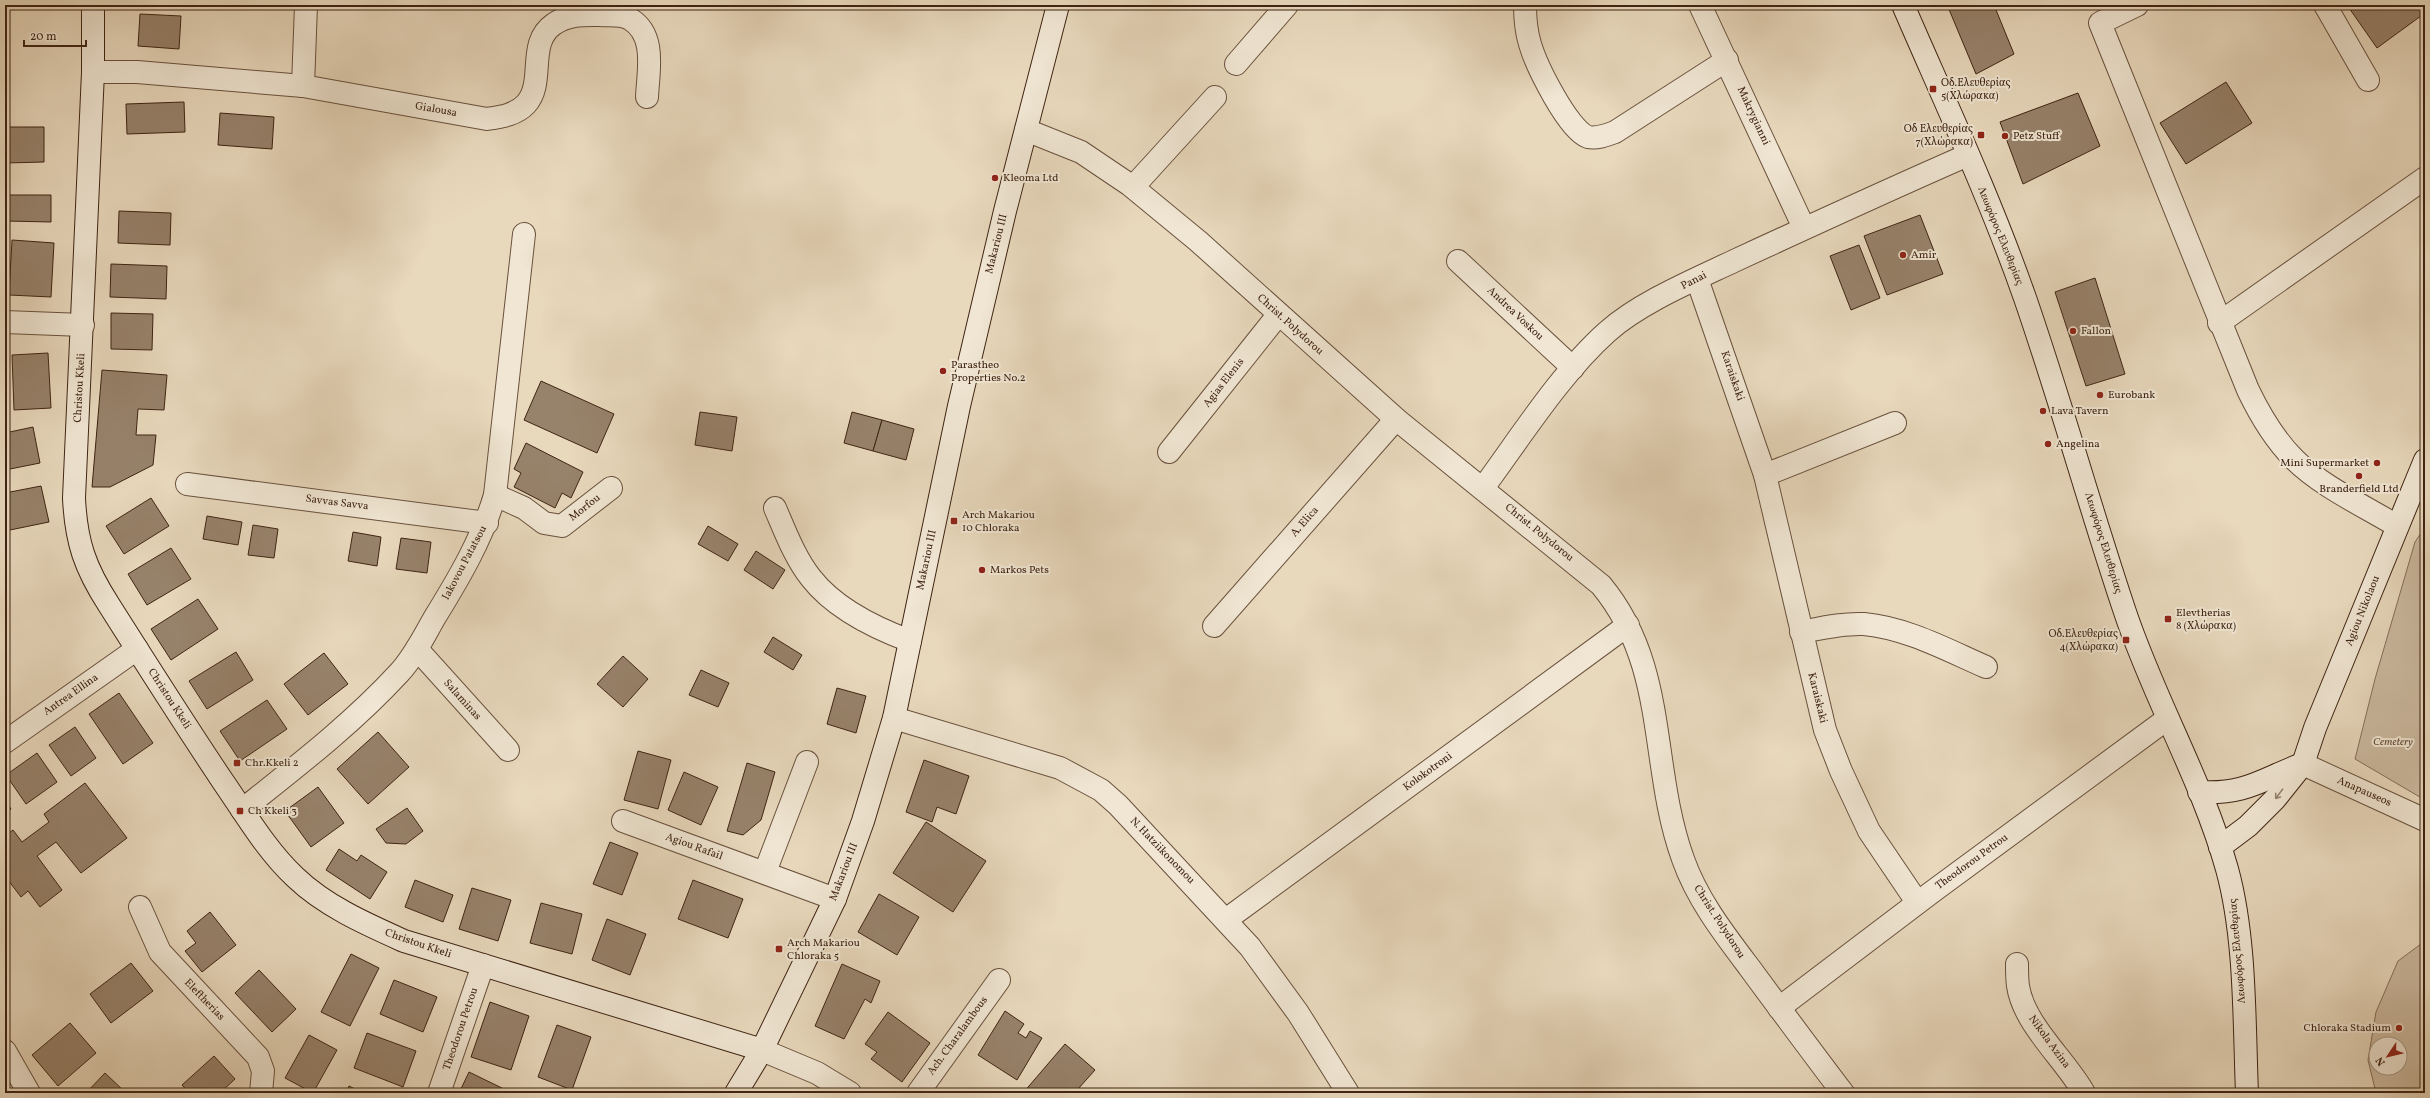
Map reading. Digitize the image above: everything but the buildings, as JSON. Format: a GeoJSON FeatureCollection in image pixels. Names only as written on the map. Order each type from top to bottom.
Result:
{"type":"FeatureCollection","features":[{"type":"Feature","properties":{"kind":"street","name":"Christou Kkeli"},"geometry":{"type":"LineString","coordinates":[[93,5],[93,72],[83,325],[74,498],[75,526],[80,550],[90,573],[137,649],[242,810],[276,857],[295,878],[325,900],[353,917],[404,941],[762,1050],[805,1067],[850,1093]]}},
{"type":"Feature","properties":{"kind":"street"},"geometry":{"type":"LineString","coordinates":[[303,86],[306,5]]}},
{"type":"Feature","properties":{"kind":"street","name":"Makariou III"},"geometry":{"type":"LineString","coordinates":[[736,1093],[762,1050],[835,899],[863,821],[894,718],[959,406],[1058,5]]}},
{"type":"Feature","properties":{"kind":"street"},"geometry":{"type":"LineString","coordinates":[[1236,64],[1287,5]]}},
{"type":"Feature","properties":{"kind":"street"},"geometry":{"type":"LineString","coordinates":[[1525,5],[1525,25],[1540,68],[1569,119],[1578,130],[1589,137],[1601,137],[1615,132],[1727,60]]}},
{"type":"Feature","properties":{"kind":"street","name":"Makrygianni"},"geometry":{"type":"LineString","coordinates":[[1700,5],[1727,60],[1804,228]]}},
{"type":"Feature","properties":{"kind":"street","name":"Λεωφόρος Ελευθερίας"},"geometry":{"type":"LineString","coordinates":[[1903,5],[1968,155],[2025,296],[2125,613],[2167,719],[2199,792],[2227,868],[2238,920],[2247,1093]]}},
{"type":"Feature","properties":{"kind":"street"},"geometry":{"type":"LineString","coordinates":[[2137,5],[2100,23],[2219,323],[2248,390],[2276,439],[2294,459],[2312,474],[2397,526]]}},
{"type":"Feature","properties":{"kind":"street"},"geometry":{"type":"LineString","coordinates":[[2325,5],[2368,80]]}},
{"type":"Feature","properties":{"kind":"street","name":"Gialousa"},"geometry":{"type":"LineString","coordinates":[[93,72],[132,72],[303,86],[487,119],[503,116],[525,105],[532,95],[538,46],[544,35],[552,25],[563,18],[578,14],[620,16],[630,19],[637,26],[646,37],[649,49],[647,97]]}},
{"type":"Feature","properties":{"kind":"street"},"geometry":{"type":"LineString","coordinates":[[1133,187],[1215,97]]}},
{"type":"Feature","properties":{"kind":"street","name":"Christ. Polydorou"},"geometry":{"type":"LineString","coordinates":[[1026,130],[1080,152],[1133,187],[1198,241],[1278,315],[1396,418],[1601,585],[1628,625],[1645,666],[1665,796],[1683,860],[1701,897],[1724,934],[1843,1093]]}},
{"type":"Feature","properties":{"kind":"street","name":"Panai"},"geometry":{"type":"LineString","coordinates":[[1482,488],[1573,368],[1608,331],[1629,315],[1697,279],[1804,228],[1968,155]]}},
{"type":"Feature","properties":{"kind":"street"},"geometry":{"type":"LineString","coordinates":[[2219,323],[2425,178]]}},
{"type":"Feature","properties":{"kind":"street","name":"Iakovou Patatsou"},"geometry":{"type":"LineString","coordinates":[[242,810],[327,742],[400,672],[416,649],[462,572],[487,523],[495,496],[524,234]]}},
{"type":"Feature","properties":{"kind":"street","name":"Andrea Voskou"},"geometry":{"type":"LineString","coordinates":[[1458,260],[1573,368]]}},
{"type":"Feature","properties":{"kind":"street","name":"Karaiskaki"},"geometry":{"type":"LineString","coordinates":[[1697,279],[1765,475],[1825,730],[1840,771],[1872,837],[1917,902]]}},
{"type":"Feature","properties":{"kind":"street","name":"Agias Elenis"},"geometry":{"type":"LineString","coordinates":[[1170,452],[1278,315]]}},
{"type":"Feature","properties":{"kind":"street"},"geometry":{"type":"LineString","coordinates":[[5,322],[83,325]]}},
{"type":"Feature","properties":{"kind":"street","name":"A. Elica"},"geometry":{"type":"LineString","coordinates":[[1214,626],[1396,418]]}},
{"type":"Feature","properties":{"kind":"street"},"geometry":{"type":"LineString","coordinates":[[1765,475],[1895,423]]}},
{"type":"Feature","properties":{"kind":"street","name":"Agiou Nikolaou"},"geometry":{"type":"LineString","coordinates":[[2220,847],[2261,815],[2303,764],[2315,728],[2425,460]]}},
{"type":"Feature","properties":{"kind":"street","name":"Savvas Savva"},"geometry":{"type":"LineString","coordinates":[[187,484],[487,523]]}},
{"type":"Feature","properties":{"kind":"street","name":"Morfou"},"geometry":{"type":"LineString","coordinates":[[495,496],[524,508],[544,523],[562,526],[611,488]]}},
{"type":"Feature","properties":{"kind":"street"},"geometry":{"type":"LineString","coordinates":[[776,508],[786,535],[811,578],[840,605],[872,626],[910,641]]}},
{"type":"Feature","properties":{"kind":"street"},"geometry":{"type":"LineString","coordinates":[[1801,632],[1844,624],[1865,624],[1915,636],[1986,667]]}},
{"type":"Feature","properties":{"kind":"street","name":"Kolokotroni"},"geometry":{"type":"LineString","coordinates":[[1227,919],[1628,625]]}},
{"type":"Feature","properties":{"kind":"street","name":"Antrea Ellina"},"geometry":{"type":"LineString","coordinates":[[5,742],[137,649]]}},
{"type":"Feature","properties":{"kind":"street","name":"Salaminas"},"geometry":{"type":"LineString","coordinates":[[416,649],[508,750]]}},
{"type":"Feature","properties":{"kind":"street","name":"N. Hatziikonomou"},"geometry":{"type":"LineString","coordinates":[[894,718],[1032,759],[1082,778],[1101,790],[1118,805],[1227,919],[1272,974],[1348,1093]]}},
{"type":"Feature","properties":{"kind":"street","name":"Theodorou Petrou"},"geometry":{"type":"LineString","coordinates":[[1779,1008],[1917,902],[2167,719]]}},
{"type":"Feature","properties":{"kind":"street"},"geometry":{"type":"LineString","coordinates":[[765,872],[807,762]]}},
{"type":"Feature","properties":{"kind":"street"},"geometry":{"type":"LineString","coordinates":[[2199,792],[2234,792],[2253,786],[2303,764]]}},
{"type":"Feature","properties":{"kind":"street","name":"Anapauseos"},"geometry":{"type":"LineString","coordinates":[[2303,764],[2425,820]]}},
{"type":"Feature","properties":{"kind":"street","name":"Agiou Rafail"},"geometry":{"type":"LineString","coordinates":[[623,821],[835,899]]}},
{"type":"Feature","properties":{"kind":"street","name":"Eleftherias"},"geometry":{"type":"LineString","coordinates":[[140,906],[160,952],[258,1057],[263,1071],[261,1093]]}},
{"type":"Feature","properties":{"kind":"street","name":"Nikola Azina"},"geometry":{"type":"LineString","coordinates":[[2017,964],[2018,986],[2023,1004],[2033,1021],[2084,1093]]}},
{"type":"Feature","properties":{"kind":"street","name":"Theodorou Petrou"},"geometry":{"type":"LineString","coordinates":[[439,1093],[483,965]]}},
{"type":"Feature","properties":{"kind":"street","name":"Ach. Charalambous"},"geometry":{"type":"LineString","coordinates":[[918,1093],[999,980]]}},
{"type":"Feature","properties":{"kind":"street"},"geometry":{"type":"LineString","coordinates":[[5,1050],[29,1093]]}},
{"type":"Feature","properties":{"kind":"green space","name":"Cemetery"},"geometry":{"type":"Polygon","coordinates":[[[2425,527],[2425,800],[2355,759],[2375,679],[2415,542],[2425,527]]]}},
{"type":"Feature","properties":{"kind":"green space","name":"Chloraka Stadium"},"geometry":{"type":"Polygon","coordinates":[[[2425,941],[2425,1093],[2376,1093],[2372,1076],[2408,1076],[2408,1036],[2372,1036],[2376,1012],[2398,961],[2425,941]]]}},
{"type":"Feature","properties":{"kind":"place","name":"Οδ.Ελευθερίας 5(Χλώρακα)"},"geometry":{"type":"Point","coordinates":[1933,89]}},
{"type":"Feature","properties":{"kind":"place","name":"Οδ Ελευθερίας 7(Χλώρακα)"},"geometry":{"type":"Point","coordinates":[1981,135]}},
{"type":"Feature","properties":{"kind":"place","name":"Petz Stuff"},"geometry":{"type":"Point","coordinates":[2005,136]}},
{"type":"Feature","properties":{"kind":"place","name":"Kleoma Ltd"},"geometry":{"type":"Point","coordinates":[995,178]}},
{"type":"Feature","properties":{"kind":"place","name":"Amir"},"geometry":{"type":"Point","coordinates":[1903,255]}},
{"type":"Feature","properties":{"kind":"place","name":"Fallon"},"geometry":{"type":"Point","coordinates":[2073,331]}},
{"type":"Feature","properties":{"kind":"place","name":"Parastheo Properties No.2"},"geometry":{"type":"Point","coordinates":[943,371]}},
{"type":"Feature","properties":{"kind":"place","name":"Eurobank"},"geometry":{"type":"Point","coordinates":[2100,395]}},
{"type":"Feature","properties":{"kind":"place","name":"Lava Tavern"},"geometry":{"type":"Point","coordinates":[2043,411]}},
{"type":"Feature","properties":{"kind":"place","name":"Angelina"},"geometry":{"type":"Point","coordinates":[2048,444]}},
{"type":"Feature","properties":{"kind":"place","name":"Mini Supermarket"},"geometry":{"type":"Point","coordinates":[2377,463]}},
{"type":"Feature","properties":{"kind":"place","name":"Branderfield Ltd"},"geometry":{"type":"Point","coordinates":[2359,476]}},
{"type":"Feature","properties":{"kind":"place","name":"Arch Makariou 10 Chloraka"},"geometry":{"type":"Point","coordinates":[954,521]}},
{"type":"Feature","properties":{"kind":"place","name":"Markos Pets"},"geometry":{"type":"Point","coordinates":[982,570]}},
{"type":"Feature","properties":{"kind":"place","name":"Elevtherias 8 (Χλώρακα)"},"geometry":{"type":"Point","coordinates":[2168,619]}},
{"type":"Feature","properties":{"kind":"place","name":"Οδ.Ελευθερίας 4(Χλώρακα)"},"geometry":{"type":"Point","coordinates":[2126,640]}},
{"type":"Feature","properties":{"kind":"place","name":"Chr.Kkeli 2"},"geometry":{"type":"Point","coordinates":[237,763]}},
{"type":"Feature","properties":{"kind":"place","name":"Ch Kkeli 3"},"geometry":{"type":"Point","coordinates":[240,811]}},
{"type":"Feature","properties":{"kind":"place","name":"Arch Makariou Chloraka 5"},"geometry":{"type":"Point","coordinates":[779,949]}},
{"type":"Feature","properties":{"kind":"place","name":"Chloraka Stadium"},"geometry":{"type":"Point","coordinates":[2399,1028]}}]}
